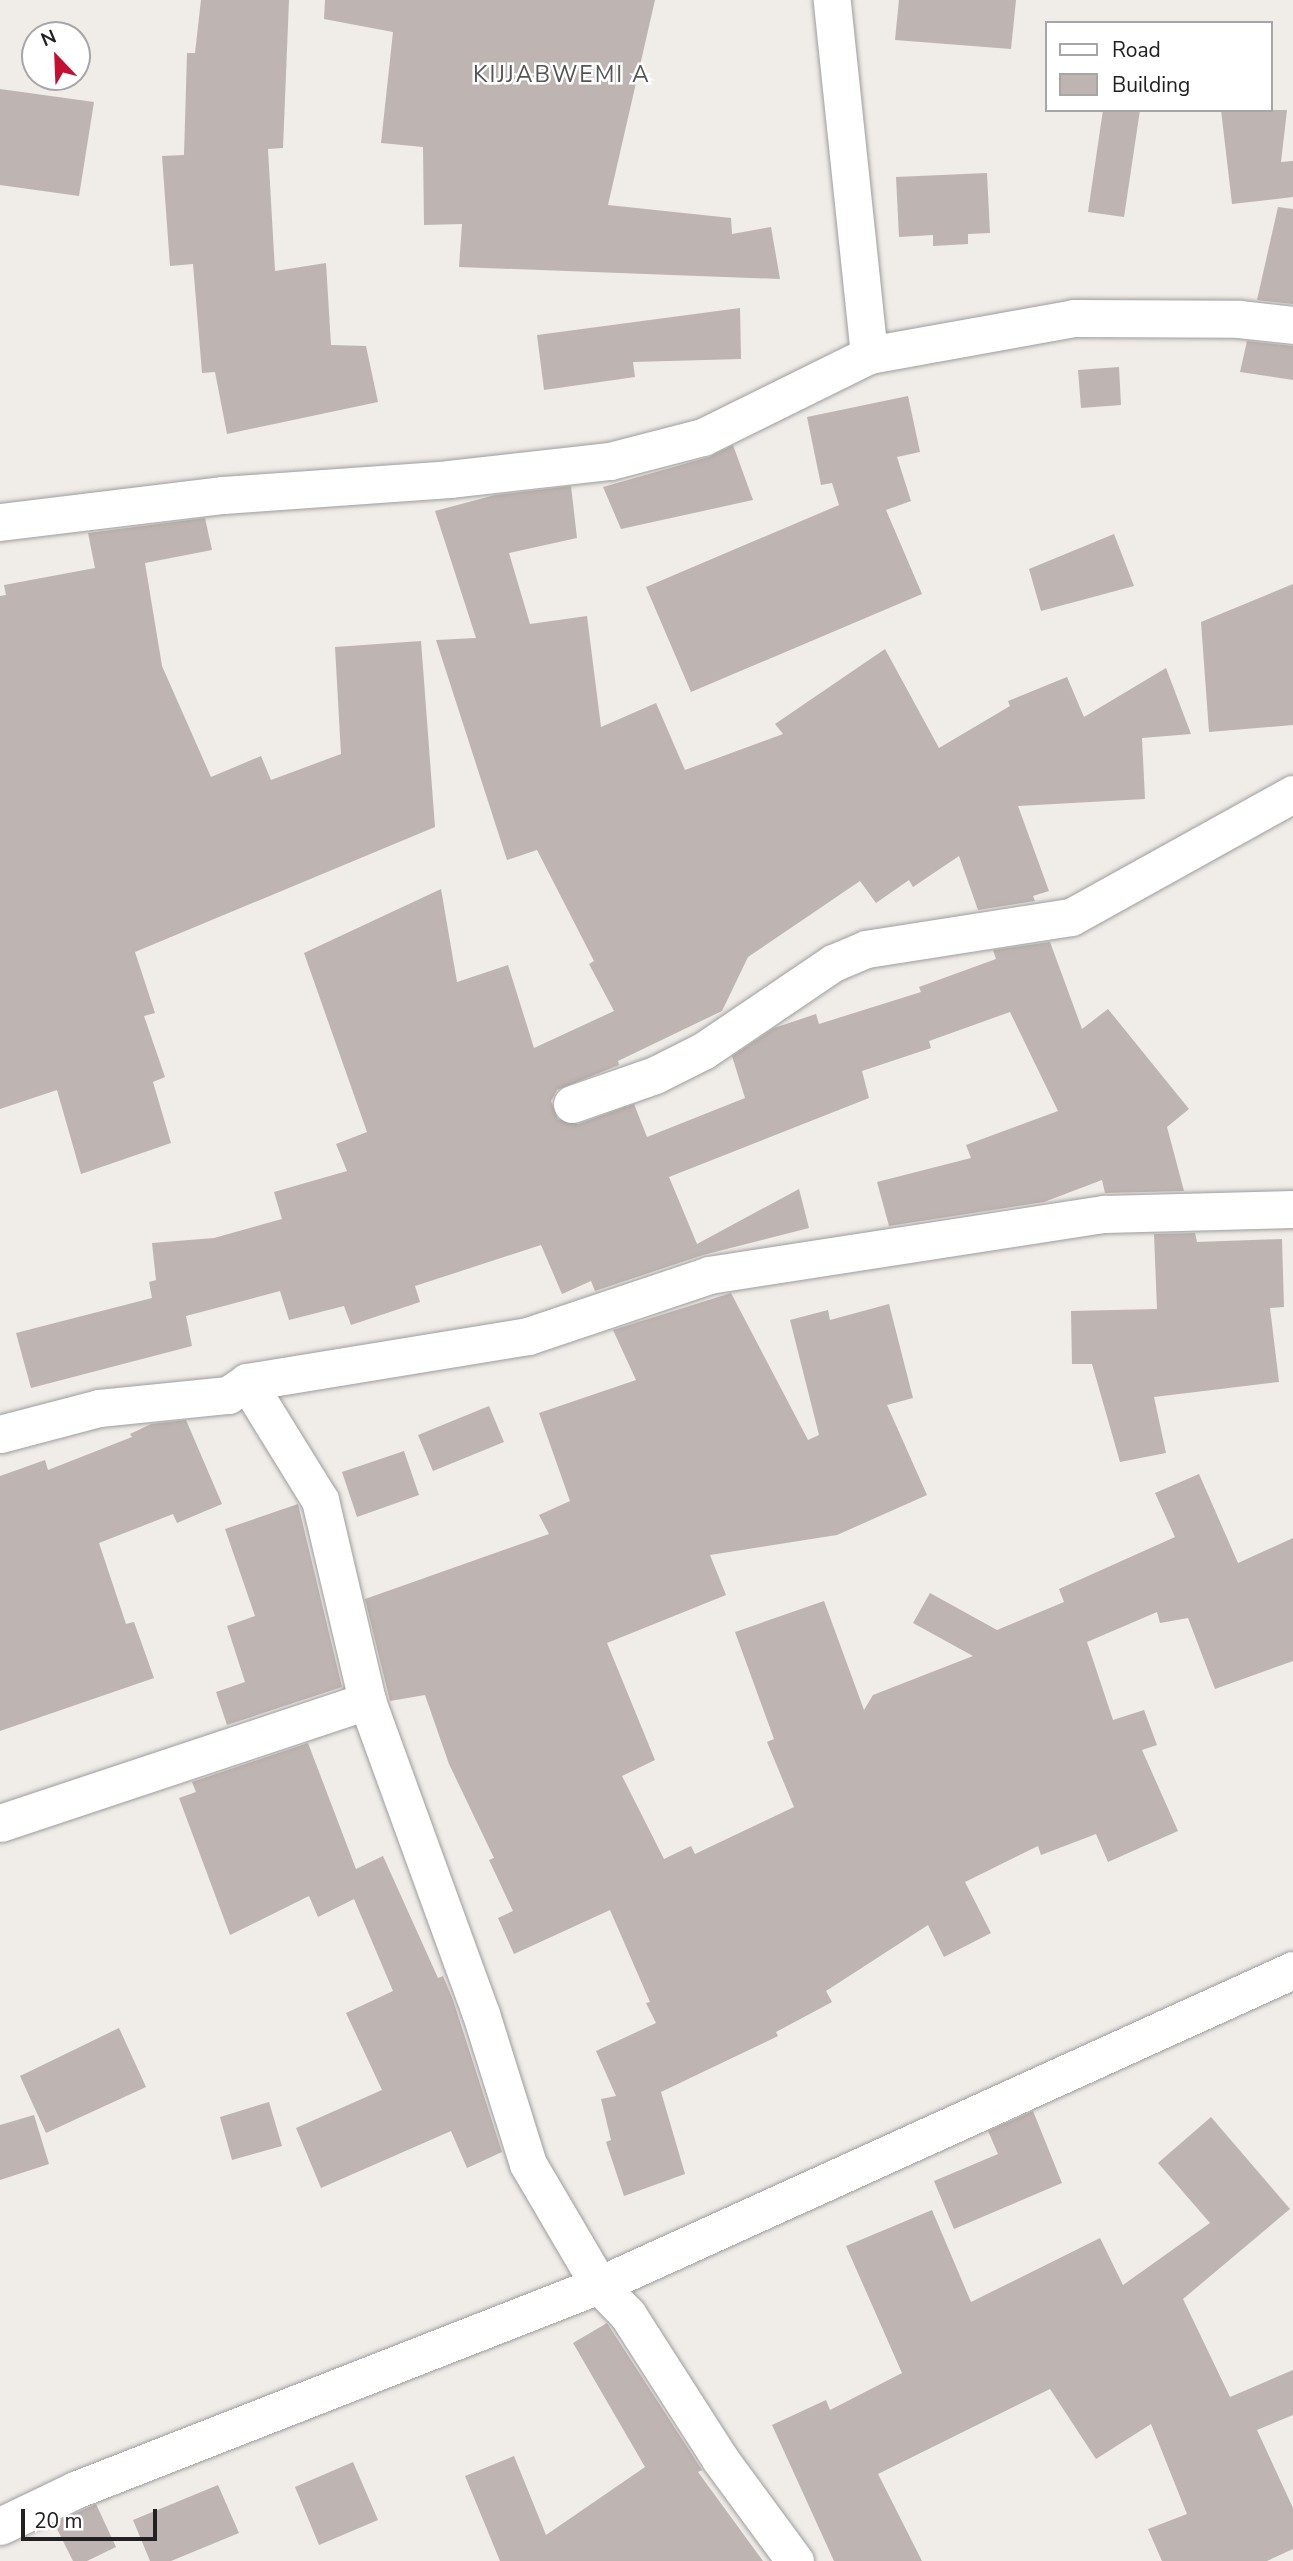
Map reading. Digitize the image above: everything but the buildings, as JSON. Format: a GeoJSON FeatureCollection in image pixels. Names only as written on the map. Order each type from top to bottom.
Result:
{"type":"FeatureCollection","features":[{"type":"Feature","properties":{"kind":"street"},"geometry":{"type":"LineString","coordinates":[[832,0],[869,355]]}},
{"type":"Feature","properties":{"kind":"street"},"geometry":{"type":"LineString","coordinates":[[0,522],[223,495],[449,479],[610,461],[704,437],[869,355],[1074,318],[1239,319],[1293,325]]}},
{"type":"Feature","properties":{"kind":"street"},"geometry":{"type":"LineString","coordinates":[[572,1104],[655,1075],[703,1051],[833,963],[866,949],[1071,917],[1293,794]]}},
{"type":"Feature","properties":{"kind":"street"},"geometry":{"type":"LineString","coordinates":[[0,1434],[99,1408],[228,1395],[247,1382],[528,1336],[709,1275],[1104,1214],[1293,1209]]}},
{"type":"Feature","properties":{"kind":"street"},"geometry":{"type":"LineString","coordinates":[[247,1382],[320,1500],[367,1701],[481,2014],[528,2164],[599,2285],[628,2315],[720,2459],[795,2561]]}},
{"type":"Feature","properties":{"kind":"street"},"geometry":{"type":"LineString","coordinates":[[0,1823],[367,1701]]}},
{"type":"Feature","properties":{"kind":"street"},"geometry":{"type":"LineString","coordinates":[[0,2526],[75,2490],[599,2285],[1293,1970]]}},
{"type":"Feature","properties":{"kind":"district","name":"KIJJABWEMI A"},"geometry":{"type":"Point","coordinates":[562,75]}}]}
